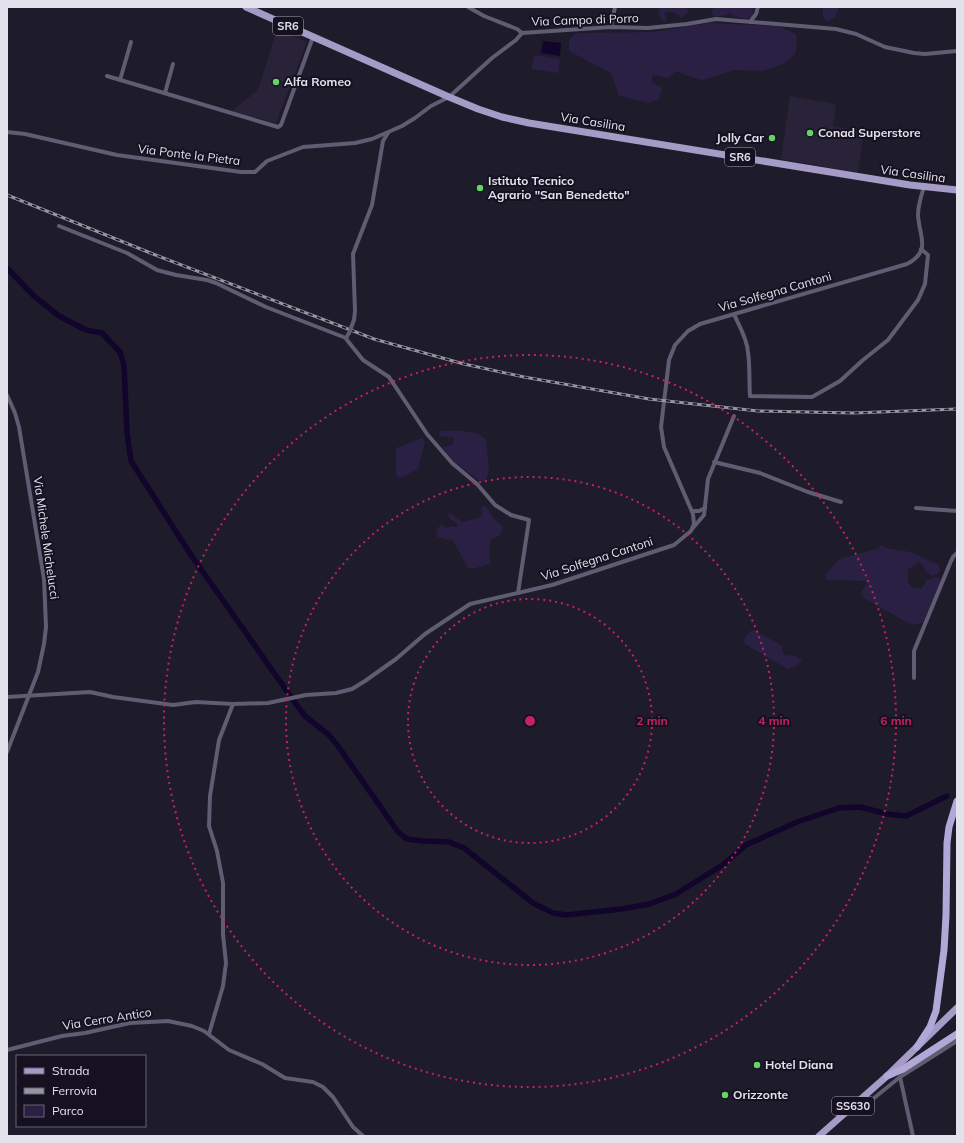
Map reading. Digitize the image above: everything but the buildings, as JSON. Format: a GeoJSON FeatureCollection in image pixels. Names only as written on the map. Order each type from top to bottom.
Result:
{"type":"FeatureCollection","features":[{"type":"Feature","properties":{"kind":"highway"},"geometry":{"type":"LineString","coordinates":[[917,1047],[930,1027],[936,1012],[946,923],[947,843],[949,826],[957,801]]}},
{"type":"Feature","properties":{"kind":"highway"},"geometry":{"type":"LineString","coordinates":[[887,1076],[903,1069],[957,1034]]}},
{"type":"Feature","properties":{"kind":"main road","name":"Via Casilina"},"geometry":{"type":"LineString","coordinates":[[246,7],[449,97],[484,111],[529,123],[924,187],[957,190]]}},
{"type":"Feature","properties":{"kind":"main road","name":"SS630"},"geometry":{"type":"LineString","coordinates":[[819,1136],[887,1076],[957,1008]]}},
{"type":"Feature","properties":{"kind":"street"},"geometry":{"type":"LineString","coordinates":[[468,7],[484,16],[517,29],[522,33]]}},
{"type":"Feature","properties":{"kind":"street"},"geometry":{"type":"LineString","coordinates":[[611,27],[615,7]]}},
{"type":"Feature","properties":{"kind":"street"},"geometry":{"type":"LineString","coordinates":[[750,22],[756,14],[758,7]]}},
{"type":"Feature","properties":{"kind":"street","name":"Via Campo di Porro"},"geometry":{"type":"LineString","coordinates":[[449,97],[492,58],[516,40],[522,33],[611,27],[648,28],[716,19],[836,29],[856,34],[885,47],[914,53],[925,54],[957,50]]}},
{"type":"Feature","properties":{"kind":"street"},"geometry":{"type":"LineString","coordinates":[[107,76],[278,127],[282,125],[312,36]]}},
{"type":"Feature","properties":{"kind":"street"},"geometry":{"type":"LineString","coordinates":[[120,80],[130,42]]}},
{"type":"Feature","properties":{"kind":"street"},"geometry":{"type":"LineString","coordinates":[[165,93],[173,64]]}},
{"type":"Feature","properties":{"kind":"street","name":"Via Ponte la Pietra"},"geometry":{"type":"LineString","coordinates":[[7,132],[25,134],[117,155],[255,172],[267,161],[303,147],[355,143],[388,133],[415,118],[431,106],[449,97]]}},
{"type":"Feature","properties":{"kind":"street"},"geometry":{"type":"LineString","coordinates":[[346,338],[354,320],[355,312],[353,254],[372,205],[383,141],[388,133]]}},
{"type":"Feature","properties":{"kind":"street"},"geometry":{"type":"LineString","coordinates":[[734,314],[739,328],[744,335],[748,351],[750,396],[812,398],[840,381],[888,340],[918,300],[925,284],[928,256],[921,249],[923,246],[918,216],[918,206],[924,187]]}},
{"type":"Feature","properties":{"kind":"street"},"geometry":{"type":"LineString","coordinates":[[58,226],[127,253],[157,270],[216,283],[266,307],[346,338],[363,360],[389,377],[427,434],[452,463],[477,484],[495,505],[511,515],[529,520],[518,593]]}},
{"type":"Feature","properties":{"kind":"street","name":"Via Solfegna Cantoni"},"geometry":{"type":"LineString","coordinates":[[7,697],[90,692],[113,697],[173,704],[196,702],[233,704],[268,703],[306,695],[336,693],[352,688],[365,681],[396,659],[425,634],[470,604],[552,585],[674,545],[691,531],[694,524],[692,511],[664,447],[661,427],[669,360],[675,345],[688,331],[700,324],[907,264],[916,259],[921,249]]}},
{"type":"Feature","properties":{"kind":"street","name":"Via Michele Michelucci"},"geometry":{"type":"LineString","coordinates":[[7,395],[16,413],[19,427],[44,579],[46,608],[44,644],[38,672],[7,752]]}},
{"type":"Feature","properties":{"kind":"street"},"geometry":{"type":"LineString","coordinates":[[691,531],[704,515],[708,479],[734,416]]}},
{"type":"Feature","properties":{"kind":"street"},"geometry":{"type":"LineString","coordinates":[[714,462],[760,473],[808,492],[841,502]]}},
{"type":"Feature","properties":{"kind":"street"},"geometry":{"type":"LineString","coordinates":[[692,511],[699,511],[705,508]]}},
{"type":"Feature","properties":{"kind":"street"},"geometry":{"type":"LineString","coordinates":[[916,508],[957,511]]}},
{"type":"Feature","properties":{"kind":"street"},"geometry":{"type":"LineString","coordinates":[[914,678],[914,652],[951,561],[957,553]]}},
{"type":"Feature","properties":{"kind":"street"},"geometry":{"type":"LineString","coordinates":[[208,1034],[223,986],[226,963],[223,934],[223,883],[217,851],[209,826],[210,796],[219,740],[233,704]]}},
{"type":"Feature","properties":{"kind":"street","name":"Via Cerro Antico"},"geometry":{"type":"LineString","coordinates":[[7,1050],[62,1036],[85,1033],[130,1023],[168,1021],[192,1026],[208,1034],[229,1050],[262,1064],[285,1078],[313,1082],[323,1087],[333,1097],[353,1126],[363,1136]]}},
{"type":"Feature","properties":{"kind":"street"},"geometry":{"type":"LineString","coordinates":[[847,1111],[858,1111],[900,1077],[957,1041]]}},
{"type":"Feature","properties":{"kind":"street"},"geometry":{"type":"LineString","coordinates":[[900,1077],[913,1136]]}},
{"type":"Feature","properties":{"kind":"shaded area","name":"Alfa Romeo"},"geometry":{"type":"Polygon","coordinates":[[[277,29],[307,42],[276,123],[232,111],[258,90],[277,29]]]}},
{"type":"Feature","properties":{"kind":"shaded area"},"geometry":{"type":"Polygon","coordinates":[[[543,41],[561,43],[560,56],[541,53],[543,41]]]}},
{"type":"Feature","properties":{"kind":"shaded area"},"geometry":{"type":"Polygon","coordinates":[[[790,96],[836,104],[833,126],[864,131],[858,173],[781,159],[790,96]]]}},
{"type":"Feature","properties":{"kind":"green space"},"geometry":{"type":"Polygon","coordinates":[[[660,7],[687,7],[688,12],[681,18],[674,12],[664,12],[666,21],[662,20],[658,12],[660,7]]]}},
{"type":"Feature","properties":{"kind":"green space"},"geometry":{"type":"Polygon","coordinates":[[[716,7],[754,8],[752,16],[746,19],[732,15],[729,12],[726,15],[714,17],[711,9],[716,7]]]}},
{"type":"Feature","properties":{"kind":"green space"},"geometry":{"type":"Polygon","coordinates":[[[823,7],[839,7],[835,18],[827,22],[823,16],[823,7]]]}},
{"type":"Feature","properties":{"kind":"green space"},"geometry":{"type":"Polygon","coordinates":[[[709,23],[778,26],[796,34],[796,53],[783,64],[762,71],[735,70],[702,80],[677,71],[668,78],[652,75],[652,82],[662,88],[659,99],[649,103],[619,96],[611,73],[569,51],[569,39],[576,33],[654,32],[709,23]]]}},
{"type":"Feature","properties":{"kind":"green space"},"geometry":{"type":"Polygon","coordinates":[[[534,55],[560,59],[558,73],[531,69],[534,55]]]}},
{"type":"Feature","properties":{"kind":"green space"},"geometry":{"type":"Polygon","coordinates":[[[441,431],[471,432],[486,439],[489,470],[486,480],[481,482],[448,457],[443,447],[452,445],[454,438],[439,436],[441,431]]]}},
{"type":"Feature","properties":{"kind":"green space"},"geometry":{"type":"Polygon","coordinates":[[[422,438],[425,442],[418,469],[400,478],[396,475],[396,448],[422,438]]]}},
{"type":"Feature","properties":{"kind":"green space"},"geometry":{"type":"Polygon","coordinates":[[[485,505],[495,520],[503,528],[500,535],[490,540],[490,564],[476,568],[468,568],[453,541],[437,537],[436,531],[441,524],[447,528],[450,526],[457,527],[457,523],[450,519],[448,515],[450,513],[462,522],[478,518],[482,515],[481,508],[485,505]]]}},
{"type":"Feature","properties":{"kind":"green space"},"geometry":{"type":"Polygon","coordinates":[[[882,545],[887,548],[911,552],[939,565],[940,572],[932,576],[926,571],[920,562],[908,570],[908,582],[913,588],[921,589],[927,580],[936,577],[941,580],[923,623],[912,625],[862,597],[861,592],[867,584],[865,581],[827,580],[825,576],[839,559],[876,549],[882,545]]]}},
{"type":"Feature","properties":{"kind":"green space"},"geometry":{"type":"Polygon","coordinates":[[[750,631],[755,631],[781,645],[784,655],[795,656],[802,660],[797,666],[788,669],[745,644],[744,639],[750,631]]]}},
{"type":"Feature","properties":{"kind":"waterway"},"geometry":{"type":"LineString","coordinates":[[7,268],[34,296],[59,316],[86,330],[102,333],[120,352],[124,365],[127,433],[131,461],[191,555],[296,704],[305,716],[329,735],[398,832],[407,839],[449,842],[464,848],[533,903],[553,913],[566,915],[622,909],[649,904],[676,894],[724,864],[746,845],[797,822],[839,808],[860,807],[887,814],[906,816],[947,796]]}},
{"type":"Feature","properties":{"kind":"railway"},"geometry":{"type":"LineString","coordinates":[[7,195],[153,254],[374,339],[464,364],[524,377],[649,399],[758,411],[854,413],[957,409]]}},
{"type":"Feature","properties":{"kind":"place","name":"Alfa Romeo"},"geometry":{"type":"Point","coordinates":[276,82]}},
{"type":"Feature","properties":{"kind":"place","name":"Conad Superstore"},"geometry":{"type":"Point","coordinates":[810,133]}},
{"type":"Feature","properties":{"kind":"place","name":"Jolly Car"},"geometry":{"type":"Point","coordinates":[772,138]}},
{"type":"Feature","properties":{"kind":"place","name":"Istituto Tecnico Agrario \"San Benedetto\""},"geometry":{"type":"Point","coordinates":[480,188]}},
{"type":"Feature","properties":{"kind":"place","name":"Hotel Diana"},"geometry":{"type":"Point","coordinates":[757,1065]}},
{"type":"Feature","properties":{"kind":"place","name":"Orizzonte"},"geometry":{"type":"Point","coordinates":[725,1095]}}]}
